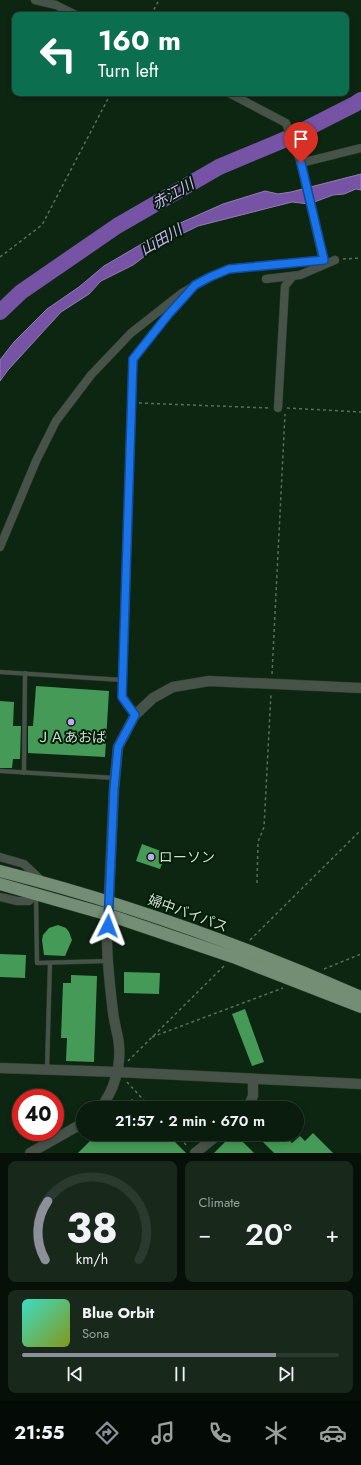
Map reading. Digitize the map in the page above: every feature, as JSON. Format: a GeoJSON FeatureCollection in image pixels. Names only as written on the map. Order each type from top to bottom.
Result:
{"type":"FeatureCollection","features":[{"type":"Feature","properties":{"kind":"highway","name":"婦中バイパス"},"geometry":{"type":"LineString","coordinates":[[0,871],[109,901],[238,952],[300,982],[361,1007]]}},
{"type":"Feature","properties":{"kind":"highway","name":"婦中バイパス"},"geometry":{"type":"LineString","coordinates":[[0,884],[238,952],[311,975],[361,997]]}},
{"type":"Feature","properties":{"kind":"street"},"geometry":{"type":"LineString","coordinates":[[35,0],[57,2],[72,12]]}},
{"type":"Feature","properties":{"kind":"street"},"geometry":{"type":"LineString","coordinates":[[0,548],[36,461],[56,422],[91,375],[131,333],[182,293],[210,277],[229,269],[324,260],[301,163],[286,123],[235,96]]}},
{"type":"Feature","properties":{"kind":"street"},"geometry":{"type":"LineString","coordinates":[[301,163],[361,148]]}},
{"type":"Feature","properties":{"kind":"street"},"geometry":{"type":"LineString","coordinates":[[266,279],[300,275],[335,260]]}},
{"type":"Feature","properties":{"kind":"street"},"geometry":{"type":"LineString","coordinates":[[282,408],[285,286],[293,276]]}},
{"type":"Feature","properties":{"kind":"street"},"geometry":{"type":"LineString","coordinates":[[135,715],[122,697],[133,359],[168,315],[195,285]]}},
{"type":"Feature","properties":{"kind":"street"},"geometry":{"type":"LineString","coordinates":[[105,1101],[117,1072],[119,1046],[107,961],[115,778],[118,747],[135,715],[153,698],[173,687],[209,681],[361,688]]}},
{"type":"Feature","properties":{"kind":"street"},"geometry":{"type":"LineString","coordinates":[[0,857],[24,864],[43,882]]}},
{"type":"Feature","properties":{"kind":"street"},"geometry":{"type":"LineString","coordinates":[[0,896],[17,901],[29,901],[36,894]]}},
{"type":"Feature","properties":{"kind":"street"},"geometry":{"type":"LineString","coordinates":[[0,1068],[361,1084]]}},
{"type":"Feature","properties":{"kind":"street"},"geometry":{"type":"LineString","coordinates":[[250,1101],[253,1079]]}},
{"type":"Feature","properties":{"kind":"street"},"geometry":{"type":"LineString","coordinates":[[30,1153],[76,1127]]}},
{"type":"Feature","properties":{"kind":"street"},"geometry":{"type":"LineString","coordinates":[[192,1151],[208,1141]]}},
{"type":"Feature","properties":{"kind":"lane"},"geometry":{"type":"LineString","coordinates":[[0,672],[122,680]]}},
{"type":"Feature","properties":{"kind":"lane"},"geometry":{"type":"LineString","coordinates":[[24,773],[25,673]]}},
{"type":"Feature","properties":{"kind":"lane"},"geometry":{"type":"LineString","coordinates":[[0,771],[115,778]]}},
{"type":"Feature","properties":{"kind":"lane"},"geometry":{"type":"LineString","coordinates":[[36,894],[37,963],[50,964],[107,961]]}},
{"type":"Feature","properties":{"kind":"lane"},"geometry":{"type":"LineString","coordinates":[[47,1070],[50,964]]}},
{"type":"Feature","properties":{"kind":"path"},"geometry":{"type":"LineString","coordinates":[[152,12],[158,0]]}},
{"type":"Feature","properties":{"kind":"path"},"geometry":{"type":"LineString","coordinates":[[0,258],[42,225],[109,96]]}},
{"type":"Feature","properties":{"kind":"path"},"geometry":{"type":"LineString","coordinates":[[131,402],[361,412]]}},
{"type":"Feature","properties":{"kind":"path"},"geometry":{"type":"LineString","coordinates":[[257,882],[258,842],[264,827],[282,408]]}},
{"type":"Feature","properties":{"kind":"path"},"geometry":{"type":"LineString","coordinates":[[144,1101],[117,1072],[361,830]]}},
{"type":"Feature","properties":{"kind":"path"},"geometry":{"type":"LineString","coordinates":[[311,975],[361,954]]}},
{"type":"Feature","properties":{"kind":"path"},"geometry":{"type":"LineString","coordinates":[[151,1037],[300,982]]}},
{"type":"Feature","properties":{"kind":"path"},"geometry":{"type":"LineString","coordinates":[[183,1141],[192,1151]]}},
{"type":"Feature","properties":{"kind":"water","name":"山田川"},"geometry":{"type":"Polygon","coordinates":[[[361,174],[361,190],[356,189],[344,194],[333,195],[309,204],[292,202],[198,226],[161,244],[133,265],[101,281],[89,294],[61,312],[8,370],[0,381],[0,360],[14,342],[47,309],[79,287],[104,266],[169,228],[223,204],[265,191],[278,194],[291,192],[361,174]]]}},
{"type":"Feature","properties":{"kind":"building","name":"ＪＡあおば"},"geometry":{"type":"Polygon","coordinates":[[[36,686],[109,691],[105,757],[28,753],[28,726],[33,726],[36,686]]]}},
{"type":"Feature","properties":{"kind":"building"},"geometry":{"type":"Polygon","coordinates":[[[0,701],[14,702],[13,726],[21,726],[20,759],[13,759],[12,768],[0,768],[0,701]]]}},
{"type":"Feature","properties":{"kind":"building","name":"ローソン"},"geometry":{"type":"Polygon","coordinates":[[[142,844],[166,853],[160,869],[136,861],[142,844]]]}},
{"type":"Feature","properties":{"kind":"building"},"geometry":{"type":"Polygon","coordinates":[[[58,925],[66,928],[72,940],[65,956],[44,955],[42,940],[43,935],[49,928],[58,925]]]}},
{"type":"Feature","properties":{"kind":"building"},"geometry":{"type":"Polygon","coordinates":[[[0,954],[26,955],[25,978],[0,977],[0,954]]]}},
{"type":"Feature","properties":{"kind":"building"},"geometry":{"type":"Polygon","coordinates":[[[124,972],[160,973],[159,994],[124,993],[124,972]]]}},
{"type":"Feature","properties":{"kind":"building"},"geometry":{"type":"Polygon","coordinates":[[[71,975],[97,976],[94,1062],[66,1061],[67,1038],[61,1038],[63,983],[71,983],[71,975]]]}},
{"type":"Feature","properties":{"kind":"building"},"geometry":{"type":"Polygon","coordinates":[[[245,1009],[264,1062],[252,1066],[232,1014],[245,1009]]]}},
{"type":"Feature","properties":{"kind":"building"},"geometry":{"type":"Polygon","coordinates":[[[313,1133],[333,1153],[274,1153],[262,1141],[290,1141],[292,1143],[294,1141],[305,1141],[313,1133]]]}},
{"type":"Feature","properties":{"kind":"building"},"geometry":{"type":"Polygon","coordinates":[[[90,1141],[174,1141],[186,1153],[78,1153],[90,1141]]]}},
{"type":"Feature","properties":{"kind":"building"},"geometry":{"type":"Polygon","coordinates":[[[226,1141],[242,1141],[254,1153],[214,1153],[226,1141]]]}},
{"type":"Feature","properties":{"kind":"waterway","name":"赤江川"},"geometry":{"type":"LineString","coordinates":[[0,312],[21,292],[117,226],[219,167],[286,139],[361,100]]}},
{"type":"Feature","properties":{"kind":"place","name":"ＪＡあおば"},"geometry":{"type":"Point","coordinates":[71,722]}},
{"type":"Feature","properties":{"kind":"place","name":"ローソン"},"geometry":{"type":"Point","coordinates":[151,857]}},
{"type":"Feature","properties":{"kind":"route"},"geometry":{"type":"LineString","coordinates":[[108,926],[114,789],[118,747],[135,715],[122,697],[133,359],[168,315],[195,285],[210,277],[229,269],[324,260],[301,163]]}}]}
